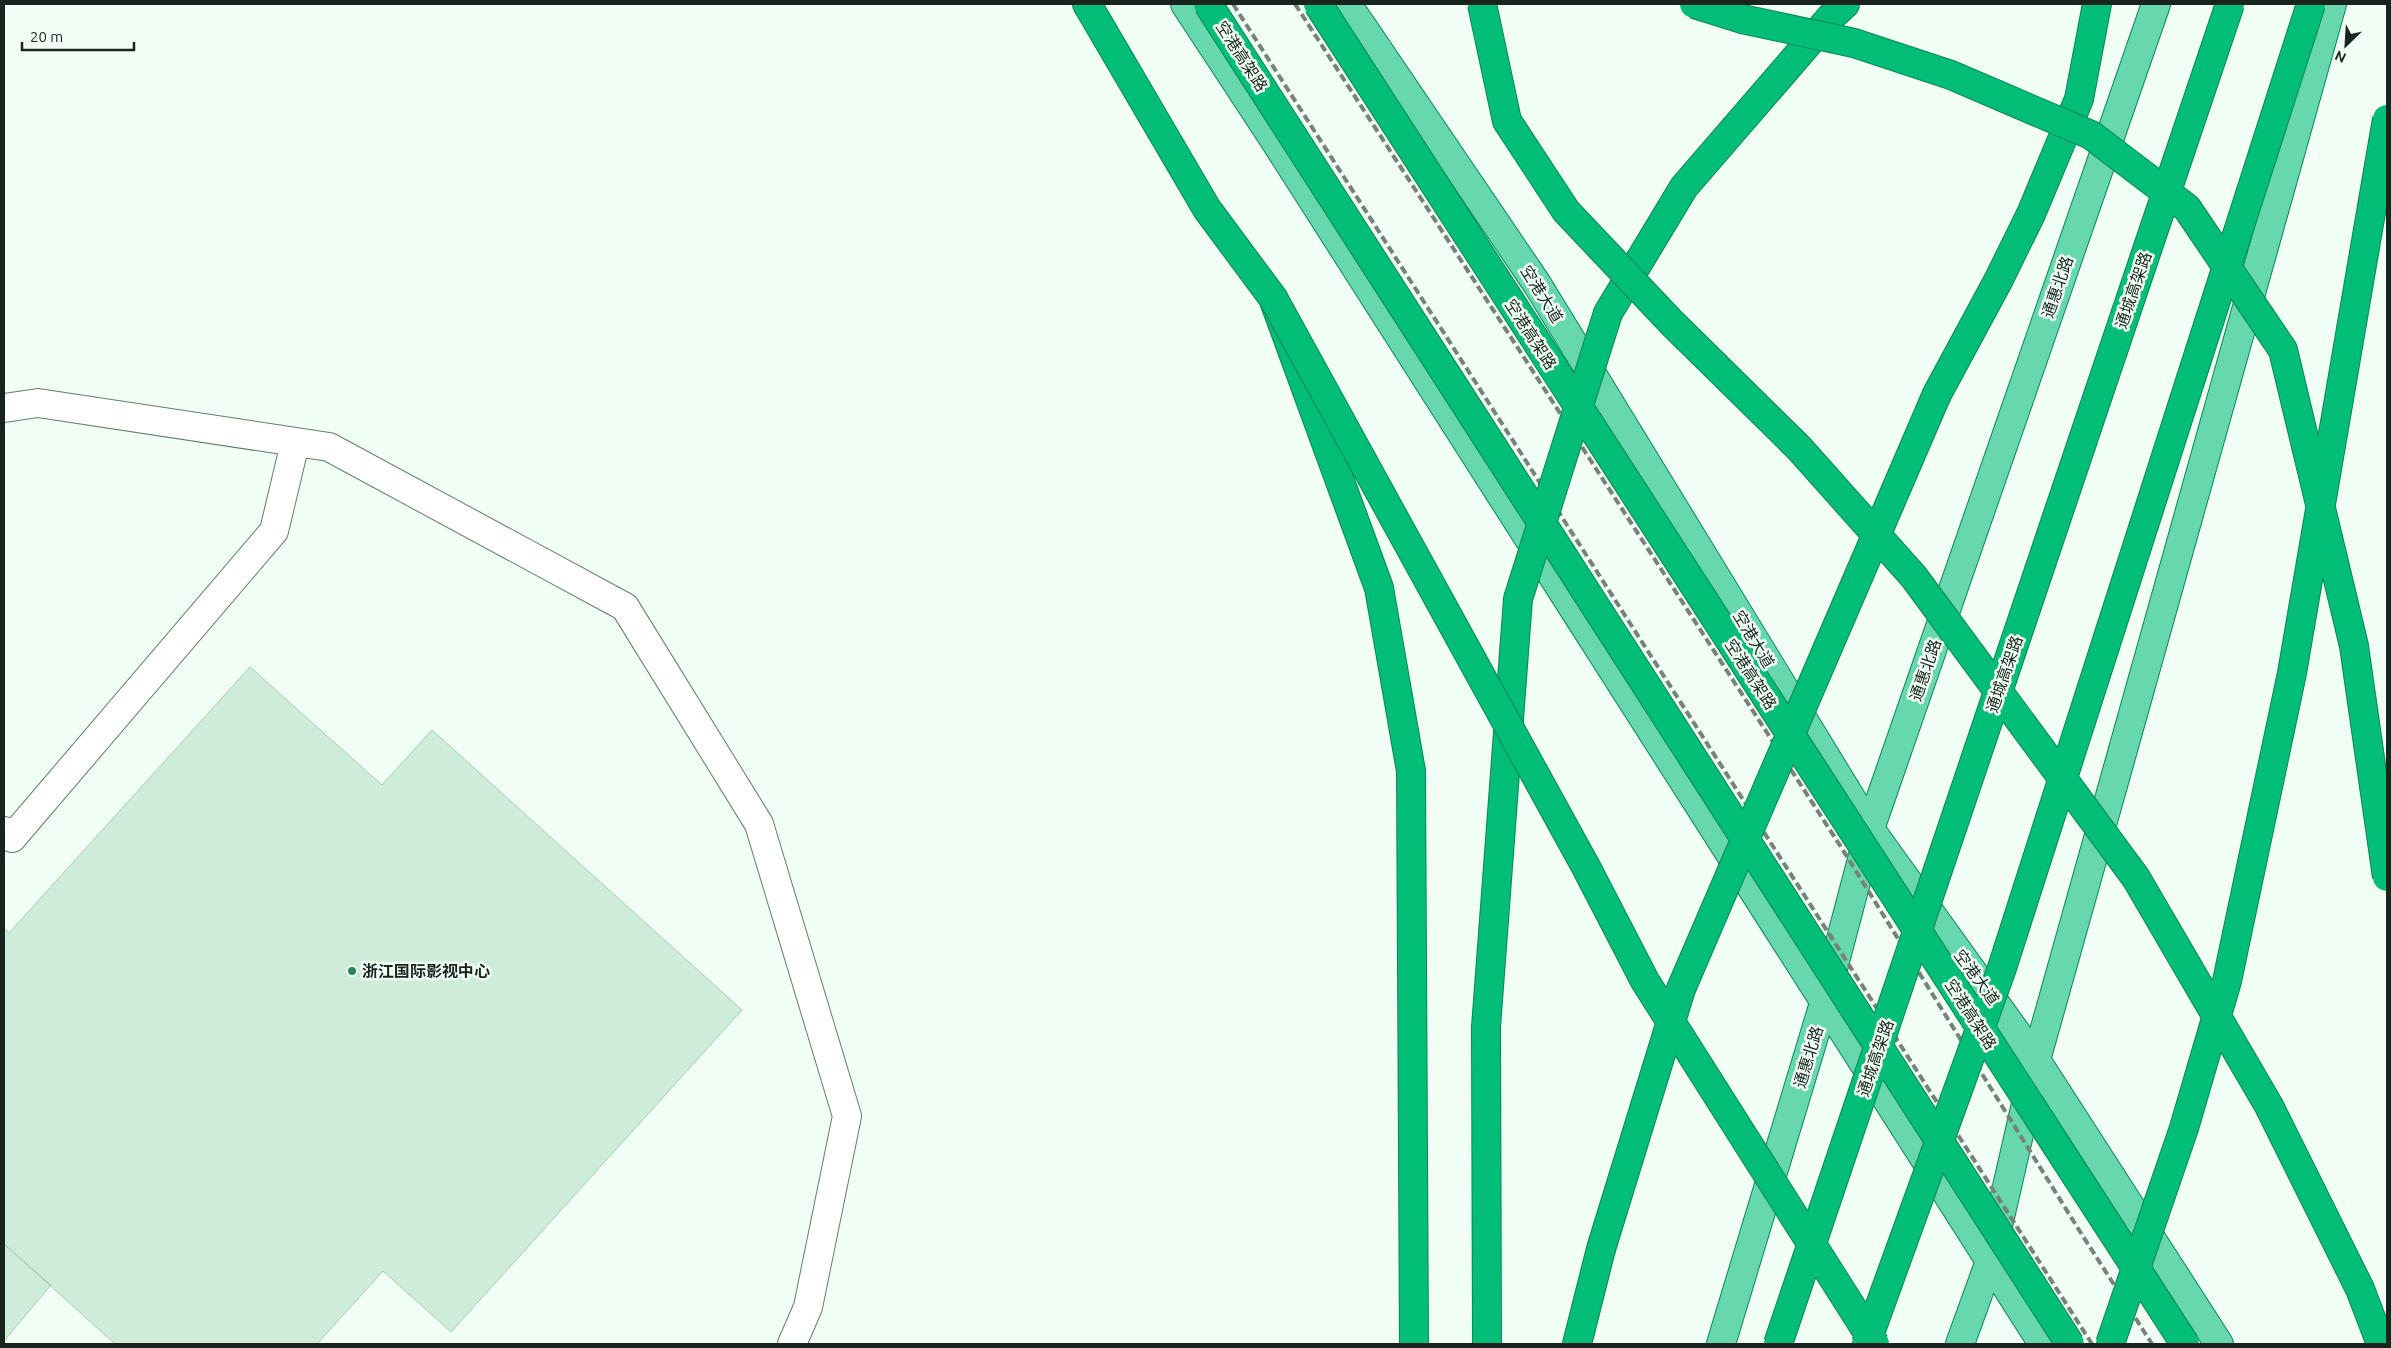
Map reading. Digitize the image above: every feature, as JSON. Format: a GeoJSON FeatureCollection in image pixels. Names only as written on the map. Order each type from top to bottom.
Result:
{"type":"FeatureCollection","features":[{"type":"Feature","properties":{"kind":"highway"},"geometry":{"type":"LineString","coordinates":[[1087,4],[1208,209],[1273,298],[1586,867],[1645,982],[1875,1344]]}},
{"type":"Feature","properties":{"kind":"highway","name":"空港高架路"},"geometry":{"type":"LineString","coordinates":[[1208,4],[2070,1344]]}},
{"type":"Feature","properties":{"kind":"highway","name":"空港高架路"},"geometry":{"type":"LineString","coordinates":[[1318,4],[2185,1344]]}},
{"type":"Feature","properties":{"kind":"highway"},"geometry":{"type":"LineString","coordinates":[[1482,4],[1507,121],[1566,211],[1672,323],[1799,448],[1914,577],[2136,878],[2269,1106],[2360,1289],[2381,1344]]}},
{"type":"Feature","properties":{"kind":"highway"},"geometry":{"type":"LineString","coordinates":[[1694,4],[1742,19],[1854,43],[1951,75],[2091,135],[2186,208],[2283,350],[2354,646],[2387,877]]}},
{"type":"Feature","properties":{"kind":"highway"},"geometry":{"type":"LineString","coordinates":[[1487,1344],[1486,1027],[1518,599],[1608,313],[1684,187],[1830,18],[1845,4]]}},
{"type":"Feature","properties":{"kind":"highway"},"geometry":{"type":"LineString","coordinates":[[1577,1344],[1601,1249],[1681,989],[1937,394],[2002,273],[2076,108],[2098,4]]}},
{"type":"Feature","properties":{"kind":"highway","name":"通城高架路"},"geometry":{"type":"LineString","coordinates":[[1778,1344],[2230,4]]}},
{"type":"Feature","properties":{"kind":"highway"},"geometry":{"type":"LineString","coordinates":[[1866,1344],[2001,971],[2311,4]]}},
{"type":"Feature","properties":{"kind":"highway"},"geometry":{"type":"LineString","coordinates":[[2110,1344],[2184,1128],[2227,981],[2292,673],[2387,119]]}},
{"type":"Feature","properties":{"kind":"highway"},"geometry":{"type":"LineString","coordinates":[[1273,298],[1379,588],[1411,771],[1414,1344]]}},
{"type":"Feature","properties":{"kind":"main road"},"geometry":{"type":"LineString","coordinates":[[1185,4],[1275,141],[2043,1344]]}},
{"type":"Feature","properties":{"kind":"main road","name":"空港大道"},"geometry":{"type":"LineString","coordinates":[[1347,4],[1537,284],[1870,829],[2036,1060],[2219,1344]]}},
{"type":"Feature","properties":{"kind":"main road","name":"通惠北路"},"geometry":{"type":"LineString","coordinates":[[1721,1344],[1824,1003],[1870,829],[2156,4]]}},
{"type":"Feature","properties":{"kind":"main road"},"geometry":{"type":"LineString","coordinates":[[1960,1344],[1990,1261],[2036,1060],[2332,4]]}},
{"type":"Feature","properties":{"kind":"street"},"geometry":{"type":"LineString","coordinates":[[4,408],[38,403],[329,447],[625,607],[759,824],[847,1116],[808,1307],[792,1344]]}},
{"type":"Feature","properties":{"kind":"street"},"geometry":{"type":"LineString","coordinates":[[4,831],[12,838],[274,531],[295,443]]}},
{"type":"Feature","properties":{"kind":"building","name":"浙江国际影视中心"},"geometry":{"type":"Polygon","coordinates":[[[250,667],[382,785],[432,730],[742,1010],[451,1332],[383,1271],[317,1344],[115,1344],[4,1244],[4,928],[9,933],[250,667]]]}},
{"type":"Feature","properties":{"kind":"building"},"geometry":{"type":"Polygon","coordinates":[[[4,1244],[51,1285],[4,1341],[4,1244]]]}},
{"type":"Feature","properties":{"kind":"railway"},"geometry":{"type":"LineString","coordinates":[[1233,4],[2092,1344]]}},
{"type":"Feature","properties":{"kind":"railway"},"geometry":{"type":"LineString","coordinates":[[1295,4],[1841,847],[2152,1344]]}},
{"type":"Feature","properties":{"kind":"place","name":"浙江国际影视中心"},"geometry":{"type":"Point","coordinates":[352,971]}}]}
